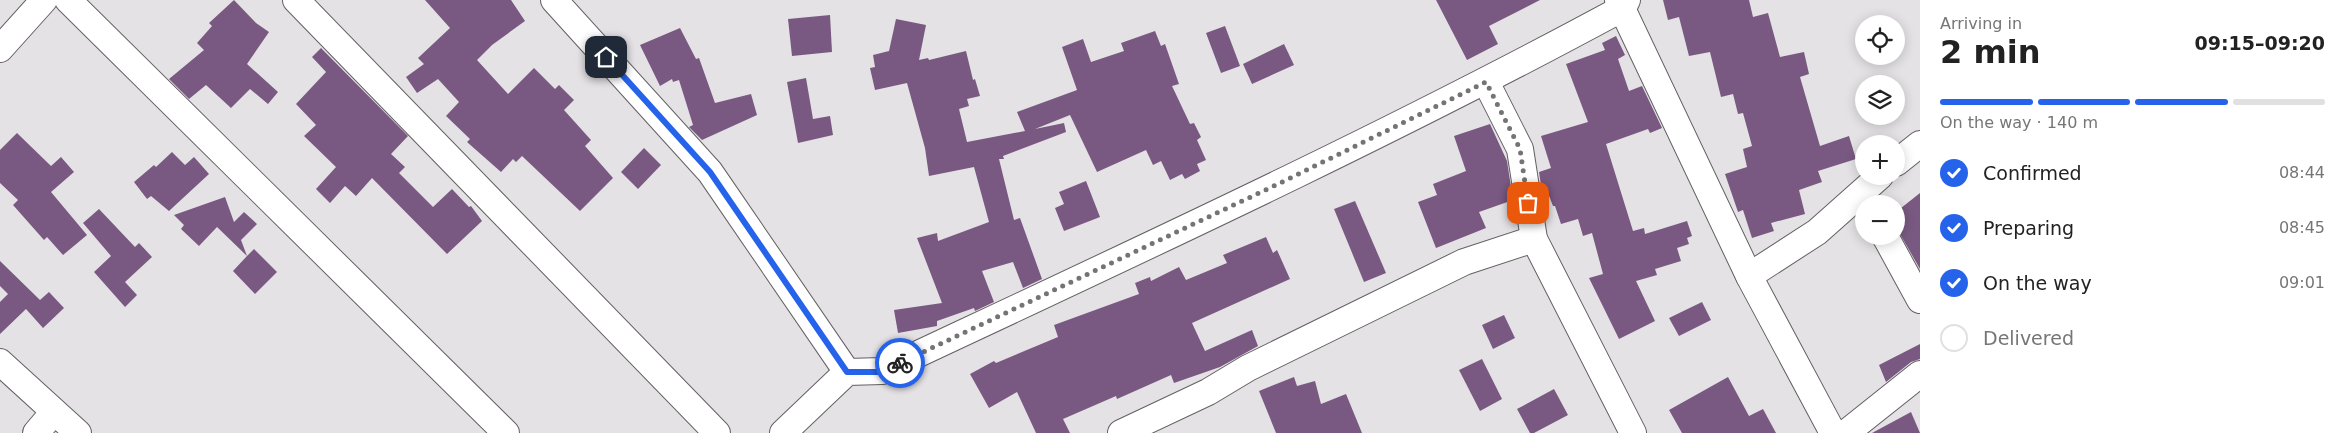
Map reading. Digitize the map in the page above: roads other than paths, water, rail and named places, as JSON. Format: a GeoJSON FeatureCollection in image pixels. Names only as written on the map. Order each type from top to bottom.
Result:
{"type":"FeatureCollection","features":[{"type":"Feature","properties":{"kind":"street"},"geometry":{"type":"LineString","coordinates":[[0,49],[44,0]]}},
{"type":"Feature","properties":{"kind":"street"},"geometry":{"type":"LineString","coordinates":[[68,0],[506,433]]}},
{"type":"Feature","properties":{"kind":"street"},"geometry":{"type":"LineString","coordinates":[[296,0],[716,433]]}},
{"type":"Feature","properties":{"kind":"street"},"geometry":{"type":"LineString","coordinates":[[554,0],[710,172],[847,372]]}},
{"type":"Feature","properties":{"kind":"street"},"geometry":{"type":"LineString","coordinates":[[783,433],[847,372],[882,372],[1276,185],[1486,82],[1623,3],[1749,276],[1833,433]]}},
{"type":"Feature","properties":{"kind":"street"},"geometry":{"type":"LineString","coordinates":[[1486,82],[1520,149],[1534,239],[1633,433]]}},
{"type":"Feature","properties":{"kind":"street"},"geometry":{"type":"LineString","coordinates":[[1905,156],[1920,144]]}},
{"type":"Feature","properties":{"kind":"street"},"geometry":{"type":"LineString","coordinates":[[1749,276],[1817,232],[1869,191]]}},
{"type":"Feature","properties":{"kind":"street"},"geometry":{"type":"LineString","coordinates":[[1121,433],[1208,392],[1248,368],[1464,262],[1534,239]]}},
{"type":"Feature","properties":{"kind":"street"},"geometry":{"type":"LineString","coordinates":[[1890,245],[1920,300]]}},
{"type":"Feature","properties":{"kind":"street"},"geometry":{"type":"LineString","coordinates":[[0,362],[53,413],[78,433]]}},
{"type":"Feature","properties":{"kind":"street"},"geometry":{"type":"LineString","coordinates":[[1846,433],[1920,374]]}},
{"type":"Feature","properties":{"kind":"street"},"geometry":{"type":"LineString","coordinates":[[36,433],[53,413]]}}]}
